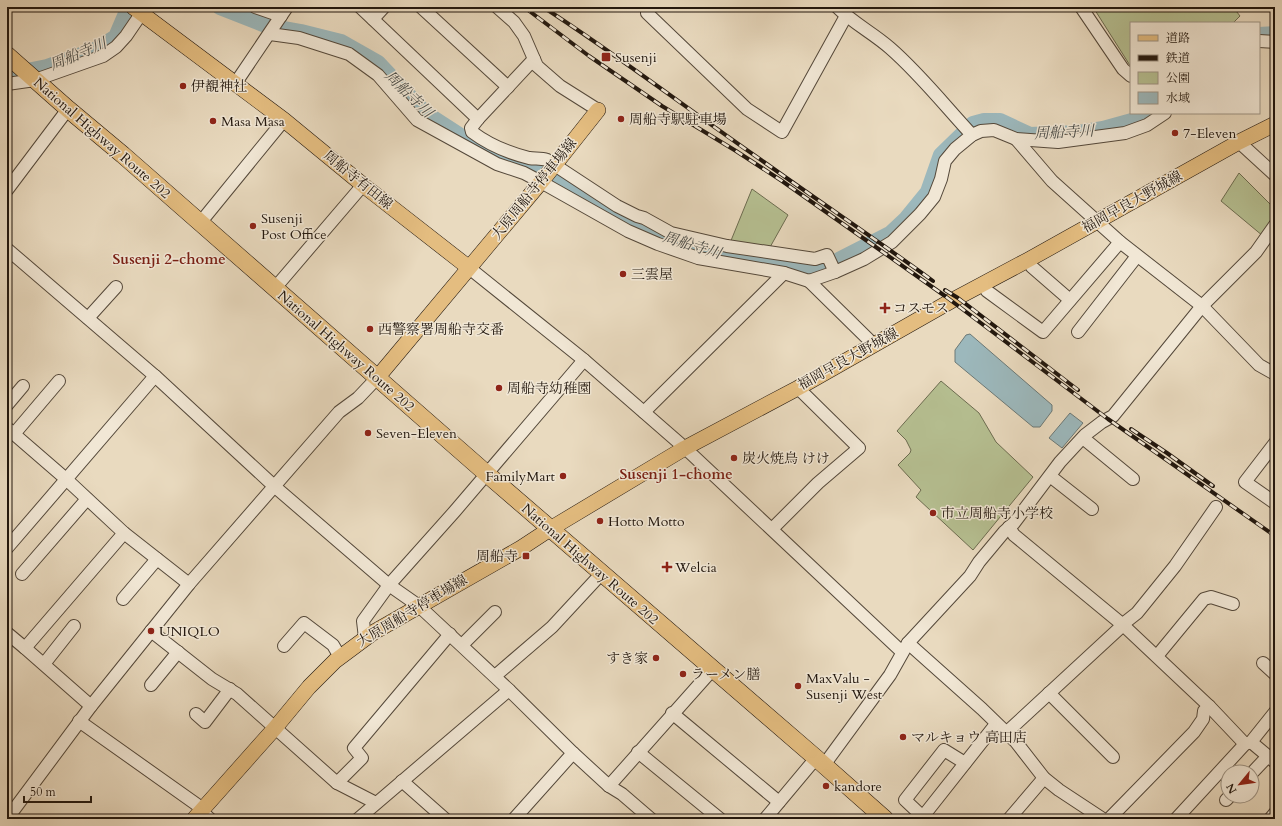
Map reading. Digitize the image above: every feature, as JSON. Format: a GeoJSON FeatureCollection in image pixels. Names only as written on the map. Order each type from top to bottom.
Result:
{"type":"FeatureCollection","features":[{"type":"Feature","properties":{"kind":"highway","name":"National Highway Route 202"},"geometry":{"type":"LineString","coordinates":[[10,58],[885,819]]}},
{"type":"Feature","properties":{"kind":"main road","name":"周船寺有田線"},"geometry":{"type":"LineString","coordinates":[[137,10],[284,120],[363,185],[468,267]]}},
{"type":"Feature","properties":{"kind":"main road","name":"大原周船寺停車場線"},"geometry":{"type":"LineString","coordinates":[[468,267],[542,180],[598,110]]}},
{"type":"Feature","properties":{"kind":"main road","name":"福岡早良大野城線"},"geometry":{"type":"LineString","coordinates":[[550,529],[685,448],[798,388],[982,284],[1028,260],[1239,142],[1275,124]]}},
{"type":"Feature","properties":{"kind":"main road"},"geometry":{"type":"LineString","coordinates":[[377,378],[468,267]]}},
{"type":"Feature","properties":{"kind":"main road","name":"大原周船寺停車場線"},"geometry":{"type":"LineString","coordinates":[[202,814],[309,687],[340,657],[365,638],[521,548],[550,529]]}},
{"type":"Feature","properties":{"kind":"street"},"geometry":{"type":"LineString","coordinates":[[235,84],[282,15],[255,7]]}},
{"type":"Feature","properties":{"kind":"street"},"geometry":{"type":"LineString","coordinates":[[360,7],[478,119]]}},
{"type":"Feature","properties":{"kind":"street"},"geometry":{"type":"LineString","coordinates":[[373,19],[384,7]]}},
{"type":"Feature","properties":{"kind":"street"},"geometry":{"type":"LineString","coordinates":[[421,7],[508,87]]}},
{"type":"Feature","properties":{"kind":"street"},"geometry":{"type":"LineString","coordinates":[[497,7],[514,22],[524,36],[537,66],[560,86],[598,110]]}},
{"type":"Feature","properties":{"kind":"street"},"geometry":{"type":"LineString","coordinates":[[648,7],[647,13],[747,109],[782,132],[846,16]]}},
{"type":"Feature","properties":{"kind":"street"},"geometry":{"type":"LineString","coordinates":[[837,7],[846,16],[890,48],[972,135]]}},
{"type":"Feature","properties":{"kind":"street"},"geometry":{"type":"LineString","coordinates":[[1081,7],[1124,69],[1130,75]]}},
{"type":"Feature","properties":{"kind":"street"},"geometry":{"type":"LineString","coordinates":[[7,84],[103,56],[116,47],[126,36],[137,10]]}},
{"type":"Feature","properties":{"kind":"street"},"geometry":{"type":"LineString","coordinates":[[270,34],[299,38],[349,54],[378,75],[417,120],[496,164],[542,180],[628,231],[658,244],[698,258],[784,273],[809,281],[868,339],[872,345]]}},
{"type":"Feature","properties":{"kind":"street"},"geometry":{"type":"LineString","coordinates":[[1260,41],[1275,42]]}},
{"type":"Feature","properties":{"kind":"street"},"geometry":{"type":"LineString","coordinates":[[534,59],[471,128],[472,132],[478,137],[494,146],[508,151],[530,158],[542,158],[547,160],[617,206],[650,220],[671,233],[727,246],[815,259],[827,255],[832,266]]}},
{"type":"Feature","properties":{"kind":"street"},"geometry":{"type":"LineString","coordinates":[[7,190],[68,109]]}},
{"type":"Feature","properties":{"kind":"street"},"geometry":{"type":"LineString","coordinates":[[809,281],[832,266],[864,259],[892,242],[920,214],[934,197],[941,179],[945,161],[950,154],[972,135],[981,131],[994,130],[1016,139],[1058,142],[1125,133],[1147,125],[1164,114]]}},
{"type":"Feature","properties":{"kind":"street"},"geometry":{"type":"LineString","coordinates":[[200,223],[284,120]]}},
{"type":"Feature","properties":{"kind":"street"},"geometry":{"type":"LineString","coordinates":[[1016,139],[1052,181],[1120,242],[1202,306],[1259,365],[1275,374]]}},
{"type":"Feature","properties":{"kind":"street"},"geometry":{"type":"LineString","coordinates":[[1239,142],[1275,175]]}},
{"type":"Feature","properties":{"kind":"street"},"geometry":{"type":"LineString","coordinates":[[275,288],[363,185]]}},
{"type":"Feature","properties":{"kind":"street"},"geometry":{"type":"LineString","coordinates":[[765,819],[779,802],[820,761],[890,675],[905,648],[970,576],[1009,527],[1014,523],[1060,462],[1083,438],[1102,422],[1113,416],[1202,306],[1256,252],[1275,225]]}},
{"type":"Feature","properties":{"kind":"street"},"geometry":{"type":"LineString","coordinates":[[982,284],[987,291],[1043,332],[1120,242]]}},
{"type":"Feature","properties":{"kind":"street"},"geometry":{"type":"LineString","coordinates":[[7,249],[155,376],[274,486],[389,585],[419,606],[495,676],[573,753],[609,786],[622,794],[644,817]]}},
{"type":"Feature","properties":{"kind":"street"},"geometry":{"type":"LineString","coordinates":[[1078,332],[1137,256]]}},
{"type":"Feature","properties":{"kind":"street"},"geometry":{"type":"LineString","coordinates":[[1028,260],[1032,267],[1070,300]]}},
{"type":"Feature","properties":{"kind":"street"},"geometry":{"type":"LineString","coordinates":[[468,267],[584,360],[685,448],[772,529],[905,648],[982,709],[1016,742],[1044,778],[1059,790],[1103,819]]}},
{"type":"Feature","properties":{"kind":"street"},"geometry":{"type":"LineString","coordinates":[[644,412],[784,273]]}},
{"type":"Feature","properties":{"kind":"street"},"geometry":{"type":"LineString","coordinates":[[88,318],[116,287]]}},
{"type":"Feature","properties":{"kind":"street"},"geometry":{"type":"LineString","coordinates":[[365,638],[363,621],[389,585],[487,474],[584,360]]}},
{"type":"Feature","properties":{"kind":"street"},"geometry":{"type":"LineString","coordinates":[[7,548],[155,376]]}},
{"type":"Feature","properties":{"kind":"street"},"geometry":{"type":"LineString","coordinates":[[7,819],[79,721],[189,584],[339,412],[358,398],[377,378]]}},
{"type":"Feature","properties":{"kind":"street"},"geometry":{"type":"LineString","coordinates":[[59,381],[10,431],[66,479],[124,533],[189,584]]}},
{"type":"Feature","properties":{"kind":"street"},"geometry":{"type":"LineString","coordinates":[[7,405],[23,386]]}},
{"type":"Feature","properties":{"kind":"street"},"geometry":{"type":"LineString","coordinates":[[772,529],[818,483],[859,448],[798,388]]}},
{"type":"Feature","properties":{"kind":"street"},"geometry":{"type":"LineString","coordinates":[[1083,438],[1133,479]]}},
{"type":"Feature","properties":{"kind":"street"},"geometry":{"type":"LineString","coordinates":[[1275,443],[1245,482],[1275,503]]}},
{"type":"Feature","properties":{"kind":"street"},"geometry":{"type":"LineString","coordinates":[[1050,476],[1092,510]]}},
{"type":"Feature","properties":{"kind":"street"},"geometry":{"type":"LineString","coordinates":[[22,574],[87,499]]}},
{"type":"Feature","properties":{"kind":"street"},"geometry":{"type":"LineString","coordinates":[[1006,733],[1123,624],[1137,613],[1175,566],[1216,507]]}},
{"type":"Feature","properties":{"kind":"street"},"geometry":{"type":"LineString","coordinates":[[1009,527],[1014,535],[1123,624],[1248,743],[1271,759],[1260,767]]}},
{"type":"Feature","properties":{"kind":"street"},"geometry":{"type":"LineString","coordinates":[[25,648],[124,533]]}},
{"type":"Feature","properties":{"kind":"street"},"geometry":{"type":"LineString","coordinates":[[123,599],[157,559]]}},
{"type":"Feature","properties":{"kind":"street"},"geometry":{"type":"LineString","coordinates":[[495,676],[552,627],[602,573]]}},
{"type":"Feature","properties":{"kind":"street"},"geometry":{"type":"LineString","coordinates":[[1156,656],[1204,599],[1211,597],[1233,604]]}},
{"type":"Feature","properties":{"kind":"street"},"geometry":{"type":"LineString","coordinates":[[462,645],[495,612]]}},
{"type":"Feature","properties":{"kind":"street"},"geometry":{"type":"LineString","coordinates":[[284,646],[304,623],[332,645],[340,657]]}},
{"type":"Feature","properties":{"kind":"street"},"geometry":{"type":"LineString","coordinates":[[44,664],[74,626]]}},
{"type":"Feature","properties":{"kind":"street"},"geometry":{"type":"LineString","coordinates":[[151,631],[212,678],[237,694],[338,783],[376,803]]}},
{"type":"Feature","properties":{"kind":"street"},"geometry":{"type":"LineString","coordinates":[[7,633],[91,706]]}},
{"type":"Feature","properties":{"kind":"street"},"geometry":{"type":"LineString","coordinates":[[338,783],[362,758],[354,748],[450,634]]}},
{"type":"Feature","properties":{"kind":"street"},"geometry":{"type":"LineString","coordinates":[[151,685],[178,652]]}},
{"type":"Feature","properties":{"kind":"street"},"geometry":{"type":"LineString","coordinates":[[1263,663],[1275,674]]}},
{"type":"Feature","properties":{"kind":"street"},"geometry":{"type":"LineString","coordinates":[[609,786],[712,668]]}},
{"type":"Feature","properties":{"kind":"street"},"geometry":{"type":"LineString","coordinates":[[196,714],[205,722],[230,689]]}},
{"type":"Feature","properties":{"kind":"street"},"geometry":{"type":"LineString","coordinates":[[359,819],[509,690]]}},
{"type":"Feature","properties":{"kind":"street"},"geometry":{"type":"LineString","coordinates":[[1049,693],[1113,757]]}},
{"type":"Feature","properties":{"kind":"street"},"geometry":{"type":"LineString","coordinates":[[1109,819],[1194,732],[1203,719],[1204,711],[1209,706]]}},
{"type":"Feature","properties":{"kind":"street"},"geometry":{"type":"LineString","coordinates":[[1176,819],[1248,743],[1275,712]]}},
{"type":"Feature","properties":{"kind":"street"},"geometry":{"type":"LineString","coordinates":[[672,713],[779,802]]}},
{"type":"Feature","properties":{"kind":"street"},"geometry":{"type":"LineString","coordinates":[[79,721],[196,802],[202,814]]}},
{"type":"Feature","properties":{"kind":"street"},"geometry":{"type":"LineString","coordinates":[[965,763],[944,750],[905,800],[922,818],[996,724]]}},
{"type":"Feature","properties":{"kind":"street"},"geometry":{"type":"LineString","coordinates":[[638,752],[720,819]]}},
{"type":"Feature","properties":{"kind":"street"},"geometry":{"type":"LineString","coordinates":[[514,819],[573,753]]}},
{"type":"Feature","properties":{"kind":"street"},"geometry":{"type":"LineString","coordinates":[[1009,819],[1044,778]]}},
{"type":"Feature","properties":{"kind":"street"},"geometry":{"type":"LineString","coordinates":[[402,781],[446,819]]}},
{"type":"Feature","properties":{"kind":"street"},"geometry":{"type":"LineString","coordinates":[[1270,819],[1275,813]]}},
{"type":"Feature","properties":{"kind":"green space"},"geometry":{"type":"Polygon","coordinates":[[[1093,7],[1233,7],[1240,16],[1234,22],[1130,22],[1130,65],[1093,7]]]}},
{"type":"Feature","properties":{"kind":"green space"},"geometry":{"type":"Polygon","coordinates":[[[1239,173],[1275,209],[1275,220],[1263,236],[1221,201],[1239,173]]]}},
{"type":"Feature","properties":{"kind":"green space"},"geometry":{"type":"Polygon","coordinates":[[[752,189],[788,215],[769,249],[730,243],[752,189]]]}},
{"type":"Feature","properties":{"kind":"green space"},"geometry":{"type":"Polygon","coordinates":[[[941,381],[979,413],[996,442],[1033,477],[973,550],[916,497],[921,490],[898,465],[910,453],[911,450],[906,440],[897,431],[941,381]]]}},
{"type":"Feature","properties":{"kind":"water"},"geometry":{"type":"Polygon","coordinates":[[[970,334],[1052,405],[1052,411],[1040,427],[1033,427],[955,362],[955,350],[966,335],[970,334]]]}},
{"type":"Feature","properties":{"kind":"water"},"geometry":{"type":"Polygon","coordinates":[[[1070,413],[1083,423],[1062,448],[1049,438],[1070,413]]]}},
{"type":"Feature","properties":{"kind":"waterway","name":"周船寺川"},"geometry":{"type":"LineString","coordinates":[[7,75],[47,67],[95,50],[116,37],[130,7]]}},
{"type":"Feature","properties":{"kind":"waterway","name":"周船寺川"},"geometry":{"type":"LineString","coordinates":[[220,7],[268,26],[301,32],[341,42],[378,63],[425,113],[459,135],[486,150],[521,165],[557,177],[617,215],[662,236],[735,258],[818,269],[890,234],[906,219],[928,192],[941,155],[973,124],[984,121],[1000,121],[1030,135],[1079,133],[1103,129],[1153,114]]}},
{"type":"Feature","properties":{"kind":"waterway","name":"周船寺川"},"geometry":{"type":"LineString","coordinates":[[1260,35],[1275,34]]}},
{"type":"Feature","properties":{"kind":"railway"},"geometry":{"type":"LineString","coordinates":[[524,7],[589,56],[662,106],[782,181],[880,250],[945,296],[1108,419],[1275,536]]}},
{"type":"Feature","properties":{"kind":"railway"},"geometry":{"type":"LineString","coordinates":[[543,7],[933,281]]}},
{"type":"Feature","properties":{"kind":"railway"},"geometry":{"type":"LineString","coordinates":[[945,290],[958,298],[1078,390]]}},
{"type":"Feature","properties":{"kind":"railway"},"geometry":{"type":"LineString","coordinates":[[1131,429],[1213,486]]}},
{"type":"Feature","properties":{"kind":"place","name":"Susenji"},"geometry":{"type":"Point","coordinates":[606,57]}},
{"type":"Feature","properties":{"kind":"place","name":"伊覩神社"},"geometry":{"type":"Point","coordinates":[183,86]}},
{"type":"Feature","properties":{"kind":"place","name":"周船寺駅駐車場"},"geometry":{"type":"Point","coordinates":[621,119]}},
{"type":"Feature","properties":{"kind":"place","name":"Masa Masa"},"geometry":{"type":"Point","coordinates":[213,121]}},
{"type":"Feature","properties":{"kind":"place","name":"7-Eleven"},"geometry":{"type":"Point","coordinates":[1175,133]}},
{"type":"Feature","properties":{"kind":"place","name":"Susenji Post Office"},"geometry":{"type":"Point","coordinates":[253,226]}},
{"type":"Feature","properties":{"kind":"place","name":"三雲屋"},"geometry":{"type":"Point","coordinates":[623,274]}},
{"type":"Feature","properties":{"kind":"place","name":"コスモス"},"geometry":{"type":"Point","coordinates":[885,308]}},
{"type":"Feature","properties":{"kind":"place","name":"西警察署周船寺交番"},"geometry":{"type":"Point","coordinates":[370,329]}},
{"type":"Feature","properties":{"kind":"place","name":"周船寺幼稚園"},"geometry":{"type":"Point","coordinates":[499,388]}},
{"type":"Feature","properties":{"kind":"place","name":"Seven-Eleven"},"geometry":{"type":"Point","coordinates":[368,433]}},
{"type":"Feature","properties":{"kind":"place","name":"炭火焼鳥 けけ"},"geometry":{"type":"Point","coordinates":[734,458]}},
{"type":"Feature","properties":{"kind":"place","name":"FamilyMart"},"geometry":{"type":"Point","coordinates":[563,476]}},
{"type":"Feature","properties":{"kind":"place","name":"市立周船寺小学校"},"geometry":{"type":"Point","coordinates":[933,513]}},
{"type":"Feature","properties":{"kind":"place","name":"Hotto Motto"},"geometry":{"type":"Point","coordinates":[600,521]}},
{"type":"Feature","properties":{"kind":"place","name":"周船寺"},"geometry":{"type":"Point","coordinates":[526,556]}},
{"type":"Feature","properties":{"kind":"place","name":"Welcia"},"geometry":{"type":"Point","coordinates":[667,567]}},
{"type":"Feature","properties":{"kind":"place","name":"UNIQLO"},"geometry":{"type":"Point","coordinates":[151,631]}},
{"type":"Feature","properties":{"kind":"place","name":"すき家"},"geometry":{"type":"Point","coordinates":[656,658]}},
{"type":"Feature","properties":{"kind":"place","name":"ラーメン膳"},"geometry":{"type":"Point","coordinates":[683,674]}},
{"type":"Feature","properties":{"kind":"place","name":"MaxValu - Susenji West"},"geometry":{"type":"Point","coordinates":[798,686]}},
{"type":"Feature","properties":{"kind":"place","name":"マルキョウ 高田店"},"geometry":{"type":"Point","coordinates":[903,737]}},
{"type":"Feature","properties":{"kind":"place","name":"kandore"},"geometry":{"type":"Point","coordinates":[826,786]}},
{"type":"Feature","properties":{"kind":"district","name":"Susenji 2-chome"},"geometry":{"type":"Point","coordinates":[169,259]}},
{"type":"Feature","properties":{"kind":"district","name":"Susenji 1-chome"},"geometry":{"type":"Point","coordinates":[676,474]}}]}
